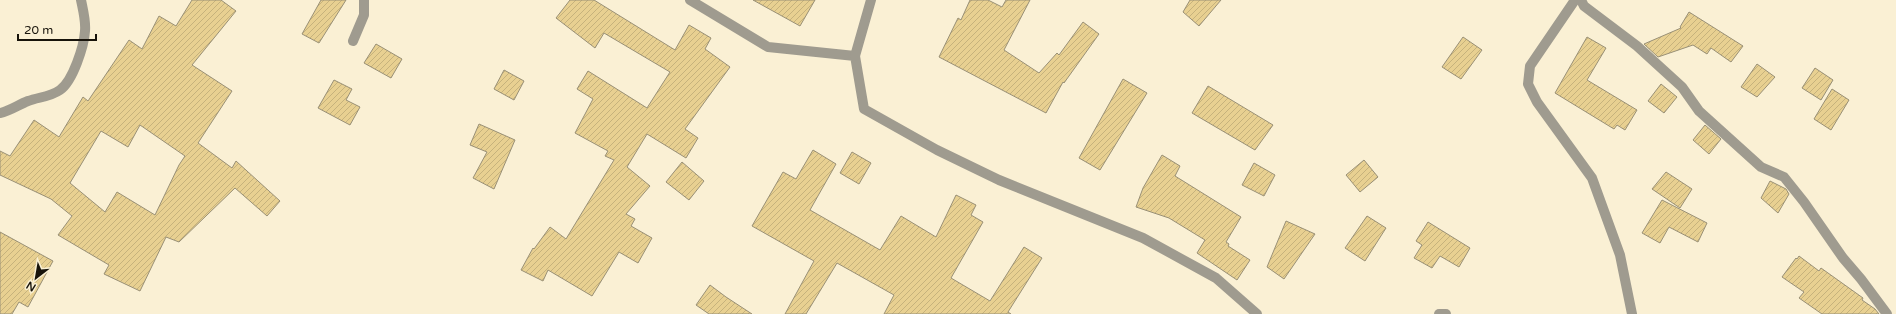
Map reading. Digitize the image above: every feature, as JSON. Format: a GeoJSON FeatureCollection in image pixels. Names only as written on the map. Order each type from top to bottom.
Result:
{"type":"FeatureCollection","features":[{"type":"Feature","properties":{"kind":"street"},"geometry":{"type":"LineString","coordinates":[[0,113],[8,112],[30,100],[48,96],[62,89],[71,76],[80,53],[85,30],[81,0]]}},
{"type":"Feature","properties":{"kind":"street"},"geometry":{"type":"LineString","coordinates":[[353,41],[364,15],[364,0]]}},
{"type":"Feature","properties":{"kind":"street"},"geometry":{"type":"LineString","coordinates":[[690,0],[768,47],[856,56]]}},
{"type":"Feature","properties":{"kind":"street"},"geometry":{"type":"LineString","coordinates":[[871,0],[856,56],[864,109],[937,150],[999,180],[1143,238],[1216,278],[1257,314]]}},
{"type":"Feature","properties":{"kind":"street"},"geometry":{"type":"LineString","coordinates":[[1575,0],[1530,66],[1528,84],[1537,102],[1592,178],[1620,255],[1632,314]]}},
{"type":"Feature","properties":{"kind":"street"},"geometry":{"type":"LineString","coordinates":[[1581,0],[1584,6],[1637,46],[1682,87],[1699,111],[1761,167],[1784,177],[1804,202],[1843,258],[1887,314]]}},
{"type":"Feature","properties":{"kind":"street"},"geometry":{"type":"LineString","coordinates":[[1439,314],[1446,314]]}},
{"type":"Feature","properties":{"kind":"building"},"geometry":{"type":"Polygon","coordinates":[[[192,0],[221,0],[236,11],[192,65],[232,91],[198,143],[232,168],[236,161],[280,201],[267,216],[235,188],[179,242],[166,237],[140,291],[104,274],[109,265],[58,235],[72,216],[51,199],[0,175],[0,151],[10,156],[34,120],[59,137],[83,97],[88,101],[129,40],[142,49],[159,16],[176,26],[192,0]],[[140,125],[128,147],[101,131],[70,183],[105,212],[117,192],[155,215],[179,165],[185,156],[140,125]]]}},
{"type":"Feature","properties":{"kind":"building"},"geometry":{"type":"Polygon","coordinates":[[[321,0],[346,0],[319,43],[302,34],[321,0]]]}},
{"type":"Feature","properties":{"kind":"building"},"geometry":{"type":"Polygon","coordinates":[[[570,0],[594,0],[675,50],[689,25],[711,38],[705,49],[730,67],[685,129],[698,138],[686,158],[647,134],[627,167],[650,186],[626,214],[635,219],[631,226],[652,238],[638,263],[619,252],[592,296],[548,270],[543,281],[521,270],[533,248],[534,249],[550,227],[566,239],[614,160],[605,156],[608,151],[575,133],[593,99],[577,89],[588,71],[647,108],[670,72],[604,33],[595,48],[556,18],[570,0]]]}},
{"type":"Feature","properties":{"kind":"building"},"geometry":{"type":"Polygon","coordinates":[[[753,0],[815,0],[800,26],[753,0]]]}},
{"type":"Feature","properties":{"kind":"building"},"geometry":{"type":"Polygon","coordinates":[[[970,0],[988,0],[1002,7],[1006,0],[1030,0],[1004,50],[1039,73],[1057,53],[1059,55],[1083,22],[1099,34],[1064,83],[1063,82],[1046,113],[939,57],[958,18],[961,20],[970,0]]]}},
{"type":"Feature","properties":{"kind":"building"},"geometry":{"type":"Polygon","coordinates":[[[1190,0],[1221,0],[1199,26],[1183,12],[1190,0]]]}},
{"type":"Feature","properties":{"kind":"building"},"geometry":{"type":"Polygon","coordinates":[[[1689,12],[1743,46],[1731,62],[1711,48],[1707,54],[1693,45],[1658,57],[1644,44],[1681,28],[1680,27],[1689,12]]]}},
{"type":"Feature","properties":{"kind":"building"},"geometry":{"type":"Polygon","coordinates":[[[1463,37],[1482,50],[1461,79],[1442,67],[1463,37]]]}},
{"type":"Feature","properties":{"kind":"building"},"geometry":{"type":"Polygon","coordinates":[[[1587,37],[1606,48],[1587,80],[1637,110],[1625,130],[1617,125],[1614,129],[1555,93],[1587,37]]]}},
{"type":"Feature","properties":{"kind":"building"},"geometry":{"type":"Polygon","coordinates":[[[376,44],[402,59],[391,78],[364,63],[376,44]]]}},
{"type":"Feature","properties":{"kind":"building"},"geometry":{"type":"Polygon","coordinates":[[[1757,64],[1775,77],[1757,97],[1741,87],[1757,64]]]}},
{"type":"Feature","properties":{"kind":"building"},"geometry":{"type":"Polygon","coordinates":[[[1815,68],[1833,80],[1821,100],[1802,88],[1815,68]]]}},
{"type":"Feature","properties":{"kind":"building"},"geometry":{"type":"Polygon","coordinates":[[[504,70],[524,81],[514,100],[494,89],[504,70]]]}},
{"type":"Feature","properties":{"kind":"building"},"geometry":{"type":"Polygon","coordinates":[[[1123,79],[1147,93],[1100,170],[1079,158],[1123,79]]]}},
{"type":"Feature","properties":{"kind":"building"},"geometry":{"type":"Polygon","coordinates":[[[334,80],[352,89],[346,100],[360,107],[350,125],[318,108],[334,80]]]}},
{"type":"Feature","properties":{"kind":"building"},"geometry":{"type":"Polygon","coordinates":[[[1661,84],[1677,97],[1664,113],[1648,101],[1661,84]]]}},
{"type":"Feature","properties":{"kind":"building"},"geometry":{"type":"Polygon","coordinates":[[[1208,86],[1273,125],[1255,150],[1192,113],[1208,86]]]}},
{"type":"Feature","properties":{"kind":"building"},"geometry":{"type":"Polygon","coordinates":[[[1832,89],[1849,100],[1831,130],[1814,119],[1832,89]]]}},
{"type":"Feature","properties":{"kind":"building"},"geometry":{"type":"Polygon","coordinates":[[[479,124],[515,140],[494,189],[473,178],[487,152],[470,145],[479,124]]]}},
{"type":"Feature","properties":{"kind":"building"},"geometry":{"type":"Polygon","coordinates":[[[1705,125],[1721,139],[1709,154],[1693,140],[1705,125]]]}},
{"type":"Feature","properties":{"kind":"building"},"geometry":{"type":"Polygon","coordinates":[[[813,150],[836,164],[810,210],[880,250],[901,216],[936,237],[956,195],[976,205],[971,215],[983,222],[951,278],[990,301],[1024,247],[1042,258],[1008,312],[1011,314],[884,314],[894,295],[837,263],[806,314],[785,314],[814,261],[752,226],[783,172],[796,179],[813,150]]]}},
{"type":"Feature","properties":{"kind":"building"},"geometry":{"type":"Polygon","coordinates":[[[852,152],[871,163],[859,184],[840,173],[852,152]]]}},
{"type":"Feature","properties":{"kind":"building"},"geometry":{"type":"Polygon","coordinates":[[[1162,155],[1180,166],[1175,176],[1241,217],[1226,242],[1229,244],[1228,246],[1250,260],[1237,280],[1197,253],[1205,240],[1169,218],[1136,207],[1143,188],[1162,155]]]}},
{"type":"Feature","properties":{"kind":"building"},"geometry":{"type":"Polygon","coordinates":[[[1364,160],[1378,177],[1360,192],[1346,175],[1364,160]]]}},
{"type":"Feature","properties":{"kind":"building"},"geometry":{"type":"Polygon","coordinates":[[[682,162],[704,181],[689,200],[666,182],[682,162]]]}},
{"type":"Feature","properties":{"kind":"building"},"geometry":{"type":"Polygon","coordinates":[[[1254,163],[1275,175],[1264,196],[1242,185],[1254,163]]]}},
{"type":"Feature","properties":{"kind":"building"},"geometry":{"type":"Polygon","coordinates":[[[1666,172],[1692,189],[1680,208],[1652,189],[1666,172]]]}},
{"type":"Feature","properties":{"kind":"building"},"geometry":{"type":"Polygon","coordinates":[[[1770,181],[1786,189],[1789,194],[1778,213],[1761,198],[1770,181]]]}},
{"type":"Feature","properties":{"kind":"building"},"geometry":{"type":"Polygon","coordinates":[[[1662,200],[1707,223],[1698,242],[1669,227],[1660,243],[1642,233],[1662,200]]]}},
{"type":"Feature","properties":{"kind":"building"},"geometry":{"type":"Polygon","coordinates":[[[1367,216],[1386,228],[1365,261],[1345,248],[1367,216]]]}},
{"type":"Feature","properties":{"kind":"building"},"geometry":{"type":"Polygon","coordinates":[[[1286,221],[1315,234],[1284,279],[1267,267],[1286,221]]]}},
{"type":"Feature","properties":{"kind":"building"},"geometry":{"type":"Polygon","coordinates":[[[1428,222],[1470,248],[1459,267],[1440,256],[1432,268],[1414,258],[1422,245],[1416,241],[1428,222]]]}},
{"type":"Feature","properties":{"kind":"building"},"geometry":{"type":"Polygon","coordinates":[[[0,232],[53,261],[28,307],[19,302],[12,314],[0,314],[0,232]]]}},
{"type":"Feature","properties":{"kind":"building"},"geometry":{"type":"Polygon","coordinates":[[[1799,256],[1819,271],[1821,268],[1863,298],[1862,300],[1875,309],[1879,314],[1822,314],[1799,298],[1804,292],[1782,277],[1799,256]]]}},
{"type":"Feature","properties":{"kind":"building"},"geometry":{"type":"Polygon","coordinates":[[[710,285],[752,314],[709,314],[696,305],[710,285]]]}}]}
